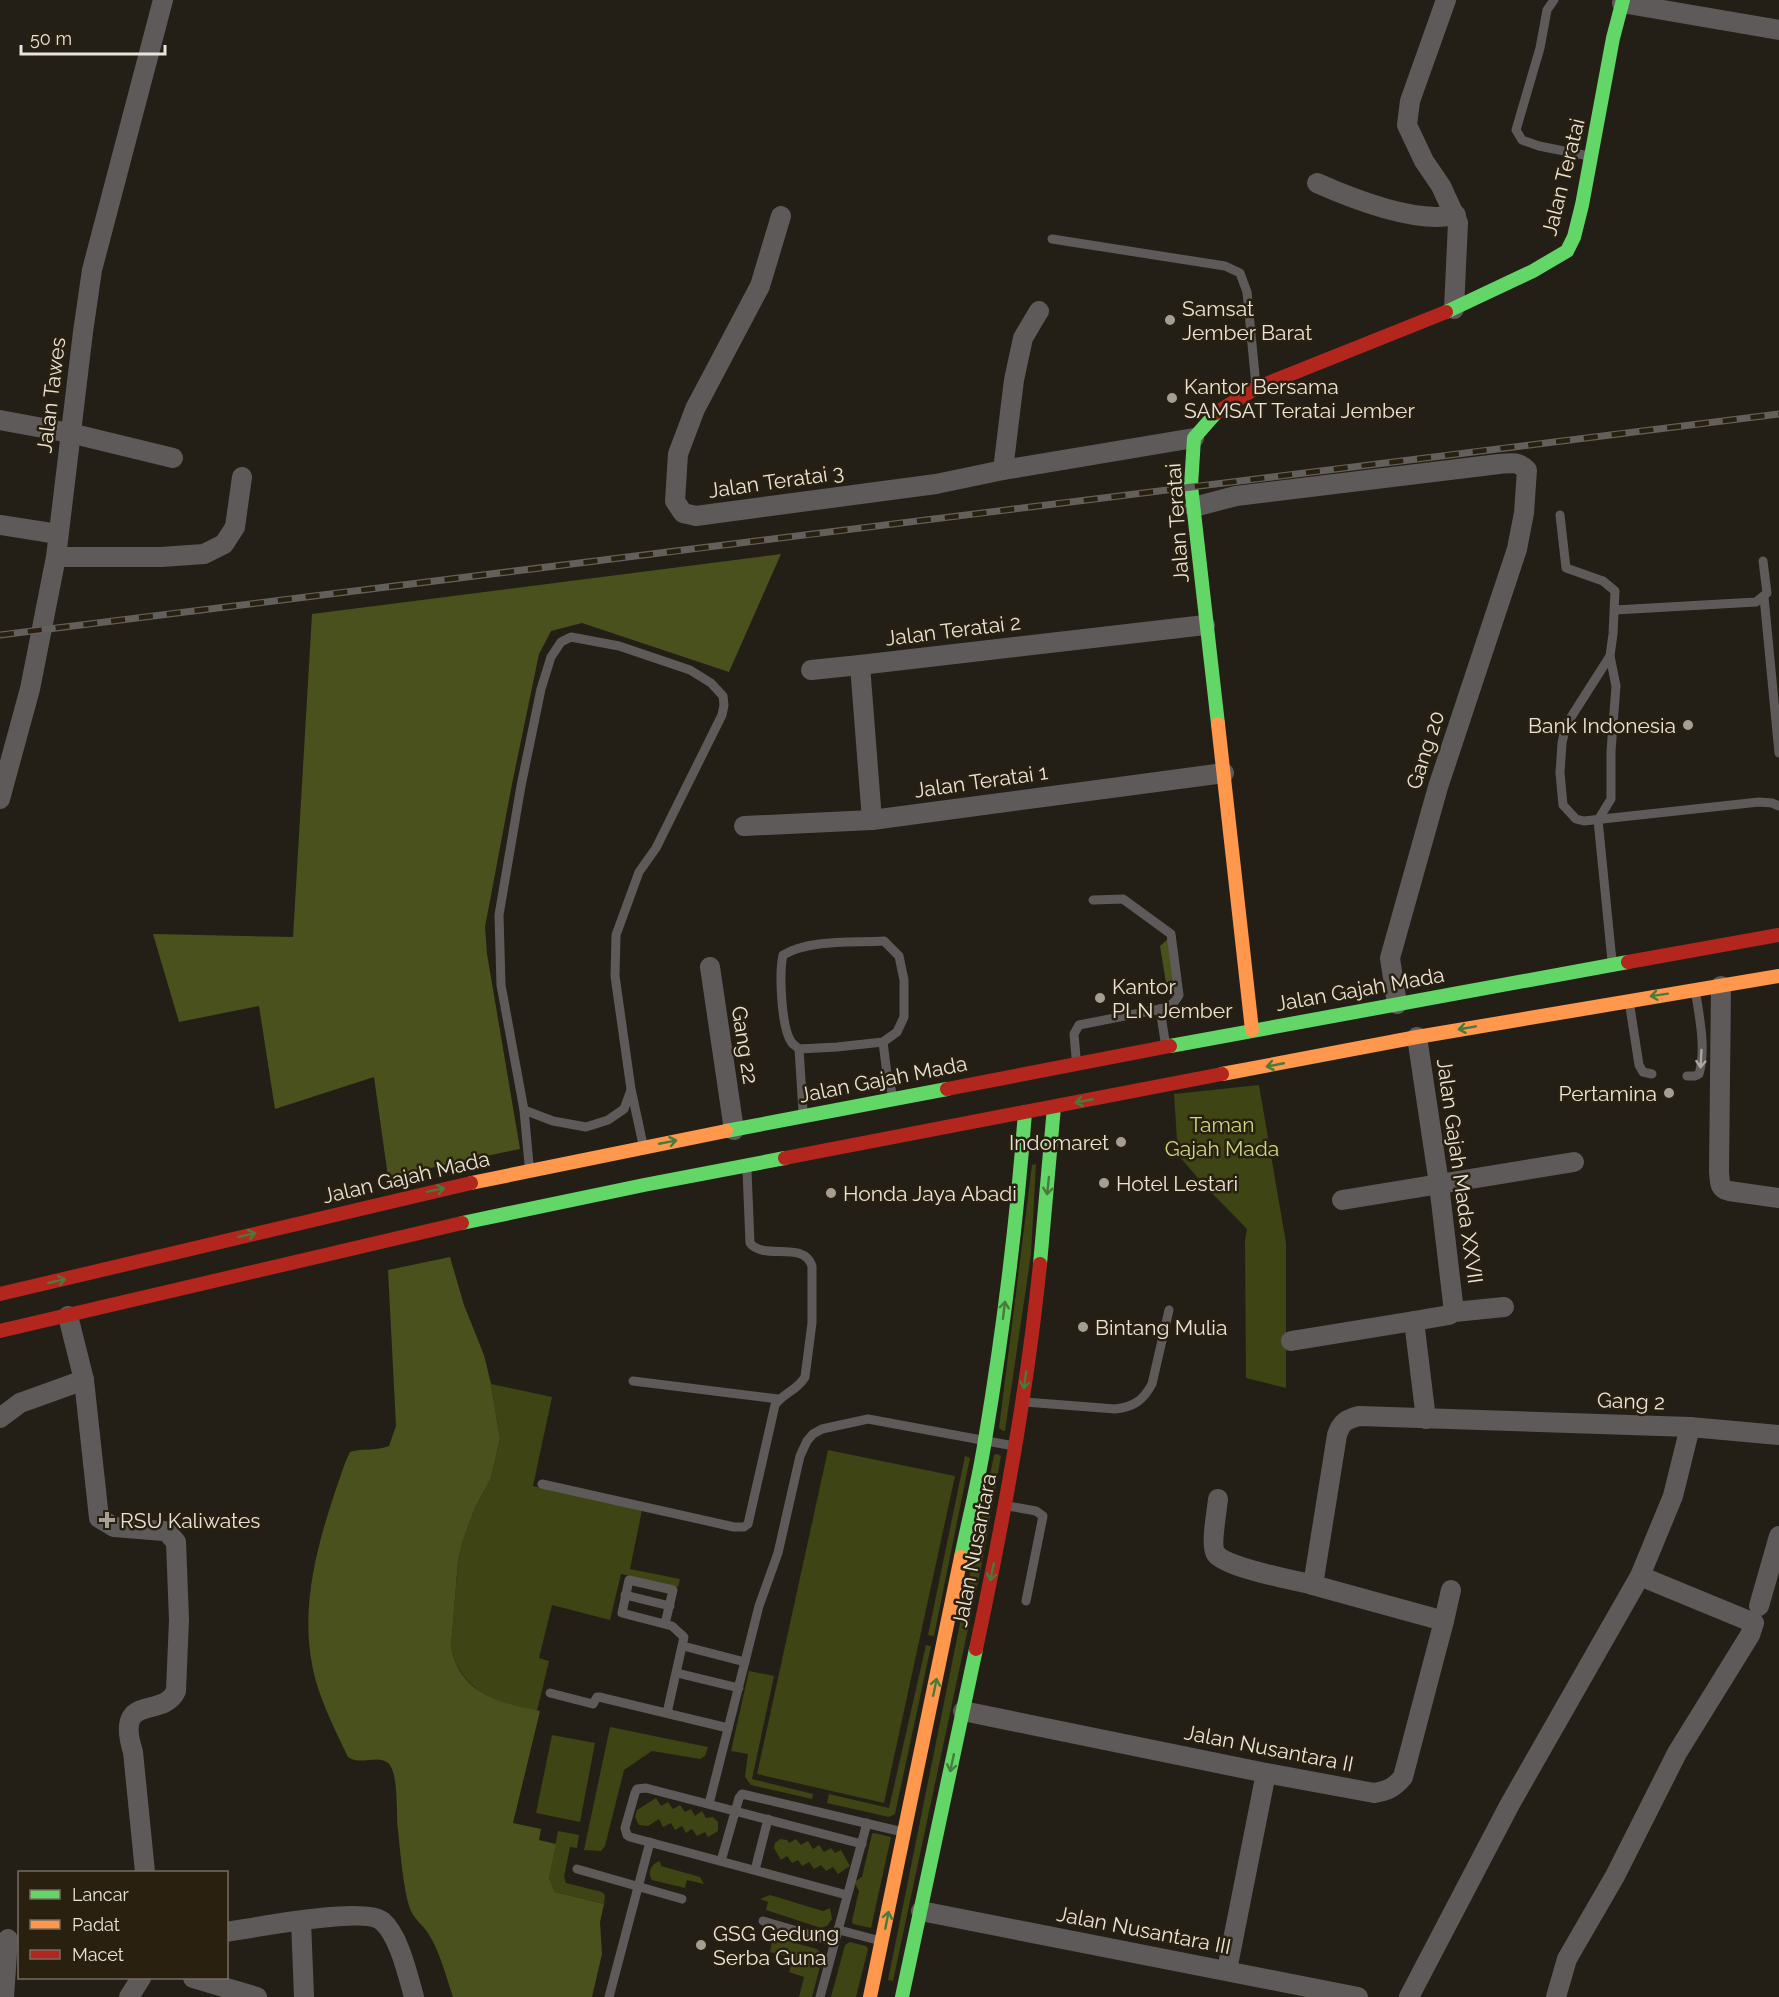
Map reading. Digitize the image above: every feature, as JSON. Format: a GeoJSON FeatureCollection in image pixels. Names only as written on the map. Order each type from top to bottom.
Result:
{"type":"FeatureCollection","features":[{"type":"Feature","properties":{"kind":"main road","name":"Jalan Teratai"},"geometry":{"type":"LineString","coordinates":[[1252,1030],[1191,486],[1194,438],[1216,413],[1256,388],[1454,309],[1533,271],[1567,251],[1574,237],[1592,156],[1613,38],[1622,2]]}},
{"type":"Feature","properties":{"kind":"main road","name":"Jalan Gajah Mada"},"geometry":{"type":"LineString","coordinates":[[0,1294],[530,1170],[643,1147],[1166,1046],[1779,935]]}},
{"type":"Feature","properties":{"kind":"main road"},"geometry":{"type":"LineString","coordinates":[[0,1331],[68,1316],[212,1272],[1417,1037],[1779,976]]}},
{"type":"Feature","properties":{"kind":"main road","name":"Jalan Nusantara"},"geometry":{"type":"LineString","coordinates":[[902,1997],[1016,1447],[1033,1324],[1054,1107]]}},
{"type":"Feature","properties":{"kind":"main road","name":"Jalan Nusantara"},"geometry":{"type":"LineString","coordinates":[[874,1995],[985,1441],[1002,1322],[1025,1112]]}},
{"type":"Feature","properties":{"kind":"main road"},"geometry":{"type":"LineString","coordinates":[[206,1245],[212,1272]]}},
{"type":"Feature","properties":{"kind":"street","name":"Jalan Tawes"},"geometry":{"type":"LineString","coordinates":[[0,799],[30,689],[56,557],[92,270],[163,0]]}},
{"type":"Feature","properties":{"kind":"street"},"geometry":{"type":"LineString","coordinates":[[1446,0],[1410,101],[1407,125],[1415,144],[1442,186],[1456,215],[1458,223],[1454,309]]}},
{"type":"Feature","properties":{"kind":"street"},"geometry":{"type":"LineString","coordinates":[[1622,2],[1779,30]]}},
{"type":"Feature","properties":{"kind":"street"},"geometry":{"type":"LineString","coordinates":[[1317,183],[1352,199],[1419,216],[1442,218],[1456,215]]}},
{"type":"Feature","properties":{"kind":"street","name":"Jalan Teratai 3"},"geometry":{"type":"LineString","coordinates":[[781,216],[760,286],[695,409],[678,454],[675,501],[684,513],[696,516],[936,484],[1003,470],[1194,438]]}},
{"type":"Feature","properties":{"kind":"street"},"geometry":{"type":"LineString","coordinates":[[1003,470],[1014,380],[1023,338],[1038,311]]}},
{"type":"Feature","properties":{"kind":"street"},"geometry":{"type":"LineString","coordinates":[[0,420],[70,433],[173,458]]}},
{"type":"Feature","properties":{"kind":"street","name":"Gang 20"},"geometry":{"type":"LineString","coordinates":[[1194,507],[1236,496],[1515,462],[1527,470],[1524,513],[1517,549],[1438,787],[1390,958],[1397,1004]]}},
{"type":"Feature","properties":{"kind":"street"},"geometry":{"type":"LineString","coordinates":[[56,557],[161,557],[204,554],[224,544],[235,527],[242,477]]}},
{"type":"Feature","properties":{"kind":"street"},"geometry":{"type":"LineString","coordinates":[[0,525],[58,534]]}},
{"type":"Feature","properties":{"kind":"street","name":"Jalan Teratai 2"},"geometry":{"type":"LineString","coordinates":[[872,820],[860,665],[1205,625]]}},
{"type":"Feature","properties":{"kind":"street"},"geometry":{"type":"LineString","coordinates":[[811,670],[860,665]]}},
{"type":"Feature","properties":{"kind":"street","name":"Jalan Teratai 1"},"geometry":{"type":"LineString","coordinates":[[744,826],[872,820],[1224,773]]}},
{"type":"Feature","properties":{"kind":"street","name":"Gang 22"},"geometry":{"type":"LineString","coordinates":[[710,967],[734,1130]]}},
{"type":"Feature","properties":{"kind":"street"},"geometry":{"type":"LineString","coordinates":[[1721,986],[1719,1172],[1721,1186],[1724,1190],[1779,1198]]}},
{"type":"Feature","properties":{"kind":"street","name":"Jalan Gajah Mada XXVII"},"geometry":{"type":"LineString","coordinates":[[1417,1037],[1439,1184],[1454,1312]]}},
{"type":"Feature","properties":{"kind":"street"},"geometry":{"type":"LineString","coordinates":[[1342,1200],[1574,1162]]}},
{"type":"Feature","properties":{"kind":"street"},"geometry":{"type":"LineString","coordinates":[[1291,1341],[1414,1322],[1454,1312],[1504,1306]]}},
{"type":"Feature","properties":{"kind":"street"},"geometry":{"type":"LineString","coordinates":[[68,1316],[84,1380],[99,1518],[114,1527],[164,1531],[176,1542],[179,1620],[176,1691],[170,1699],[155,1706],[140,1709],[134,1714],[129,1726],[145,1871]]}},
{"type":"Feature","properties":{"kind":"street"},"geometry":{"type":"LineString","coordinates":[[1414,1322],[1426,1419]]}},
{"type":"Feature","properties":{"kind":"street"},"geometry":{"type":"LineString","coordinates":[[0,1418],[20,1403],[84,1380]]}},
{"type":"Feature","properties":{"kind":"street","name":"Gang 2"},"geometry":{"type":"LineString","coordinates":[[1313,1585],[1340,1425],[1351,1418],[1359,1416],[1690,1427],[1779,1435]]}},
{"type":"Feature","properties":{"kind":"street"},"geometry":{"type":"LineString","coordinates":[[1409,1997],[1510,1804],[1640,1576],[1673,1497],[1690,1427]]}},
{"type":"Feature","properties":{"kind":"street"},"geometry":{"type":"LineString","coordinates":[[1218,1499],[1213,1546],[1216,1554],[1227,1562],[1443,1621]]}},
{"type":"Feature","properties":{"kind":"street"},"geometry":{"type":"LineString","coordinates":[[1759,1606],[1779,1536]]}},
{"type":"Feature","properties":{"kind":"street"},"geometry":{"type":"LineString","coordinates":[[1556,1997],[1567,1959],[1615,1876],[1677,1753],[1750,1635],[1754,1623],[1640,1576]]}},
{"type":"Feature","properties":{"kind":"street","name":"Jalan Nusantara II"},"geometry":{"type":"LineString","coordinates":[[963,1711],[1374,1793],[1395,1787],[1403,1777],[1451,1590]]}},
{"type":"Feature","properties":{"kind":"street"},"geometry":{"type":"LineString","coordinates":[[1227,1970],[1266,1773]]}},
{"type":"Feature","properties":{"kind":"street","name":"Jalan Nusantara III"},"geometry":{"type":"LineString","coordinates":[[921,1911],[1358,1997]]}},
{"type":"Feature","properties":{"kind":"street"},"geometry":{"type":"LineString","coordinates":[[228,1932],[325,1917],[361,1916],[380,1919],[387,1926],[404,1960],[414,1997]]}},
{"type":"Feature","properties":{"kind":"street"},"geometry":{"type":"LineString","coordinates":[[301,1921],[304,1997]]}},
{"type":"Feature","properties":{"kind":"street"},"geometry":{"type":"LineString","coordinates":[[4,1997],[8,1939]]}},
{"type":"Feature","properties":{"kind":"street"},"geometry":{"type":"LineString","coordinates":[[129,1997],[140,1979]]}},
{"type":"Feature","properties":{"kind":"street"},"geometry":{"type":"LineString","coordinates":[[200,1979],[257,1997]]}},
{"type":"Feature","properties":{"kind":"lane"},"geometry":{"type":"LineString","coordinates":[[1554,0],[1547,10],[1540,48],[1516,130],[1522,140],[1539,146],[1592,156]]}},
{"type":"Feature","properties":{"kind":"lane"},"geometry":{"type":"LineString","coordinates":[[1052,239],[1225,266],[1240,273],[1247,292],[1256,388]]}},
{"type":"Feature","properties":{"kind":"lane"},"geometry":{"type":"LineString","coordinates":[[1560,515],[1566,568],[1603,581],[1615,591],[1610,656],[1616,686],[1611,751],[1611,799],[1598,820],[1612,964]]}},
{"type":"Feature","properties":{"kind":"lane"},"geometry":{"type":"LineString","coordinates":[[1615,609],[1756,602],[1767,593],[1763,561]]}},
{"type":"Feature","properties":{"kind":"lane"},"geometry":{"type":"LineString","coordinates":[[1764,597],[1779,753]]}},
{"type":"Feature","properties":{"kind":"lane"},"geometry":{"type":"LineString","coordinates":[[530,1170],[524,1110],[501,985],[499,915],[520,786],[541,689],[551,657],[561,642],[571,637],[619,646],[690,670],[711,683],[723,696],[722,715],[657,848],[639,873],[616,935],[615,976],[631,1089],[643,1147]]}},
{"type":"Feature","properties":{"kind":"lane"},"geometry":{"type":"LineString","coordinates":[[1610,656],[1566,725],[1562,743],[1560,773],[1563,805],[1576,819],[1598,820],[1759,802],[1779,806]]}},
{"type":"Feature","properties":{"kind":"lane"},"geometry":{"type":"LineString","coordinates":[[1076,1063],[1074,1034],[1079,1025],[1168,1007],[1179,995],[1171,934],[1123,899],[1093,900]]}},
{"type":"Feature","properties":{"kind":"lane"},"geometry":{"type":"LineString","coordinates":[[799,1049],[883,1042],[897,1032],[904,1017],[904,980],[898,956],[884,941],[807,945],[794,948],[783,955],[780,969],[782,1008],[790,1041],[799,1049],[804,1116]]}},
{"type":"Feature","properties":{"kind":"lane"},"geometry":{"type":"LineString","coordinates":[[1687,1076],[1699,1074],[1702,1063],[1695,990]]}},
{"type":"Feature","properties":{"kind":"lane"},"geometry":{"type":"LineString","coordinates":[[1629,1000],[1639,1065],[1643,1072],[1652,1074]]}},
{"type":"Feature","properties":{"kind":"lane"},"geometry":{"type":"LineString","coordinates":[[1160,1009],[1161,1028],[1166,1046]]}},
{"type":"Feature","properties":{"kind":"lane"},"geometry":{"type":"LineString","coordinates":[[883,1042],[887,1074],[894,1098]]}},
{"type":"Feature","properties":{"kind":"lane"},"geometry":{"type":"LineString","coordinates":[[524,1110],[553,1121],[586,1126],[608,1120],[624,1109],[631,1089]]}},
{"type":"Feature","properties":{"kind":"lane"},"geometry":{"type":"LineString","coordinates":[[542,1484],[734,1527],[744,1527],[750,1520],[772,1414],[778,1399],[802,1383],[805,1377],[812,1323],[812,1266],[811,1261],[804,1254],[752,1247],[747,1166]]}},
{"type":"Feature","properties":{"kind":"lane"},"geometry":{"type":"LineString","coordinates":[[1022,1402],[1115,1409],[1139,1402],[1152,1384],[1169,1310]]}},
{"type":"Feature","properties":{"kind":"lane"},"geometry":{"type":"LineString","coordinates":[[633,1381],[778,1399]]}},
{"type":"Feature","properties":{"kind":"lane"},"geometry":{"type":"LineString","coordinates":[[709,1804],[763,1595],[774,1570],[800,1456],[813,1434],[822,1429],[868,1419],[1016,1447]]}},
{"type":"Feature","properties":{"kind":"lane"},"geometry":{"type":"LineString","coordinates":[[1005,1505],[1036,1511],[1042,1516],[1026,1601]]}},
{"type":"Feature","properties":{"kind":"lane"},"geometry":{"type":"LineString","coordinates":[[665,1624],[674,1593],[672,1589],[631,1579],[628,1581],[623,1613],[674,1627],[683,1636],[683,1646],[667,1713]]}},
{"type":"Feature","properties":{"kind":"lane"},"geometry":{"type":"LineString","coordinates":[[625,1595],[670,1606]]}},
{"type":"Feature","properties":{"kind":"lane"},"geometry":{"type":"LineString","coordinates":[[683,1646],[745,1662]]}},
{"type":"Feature","properties":{"kind":"lane"},"geometry":{"type":"LineString","coordinates":[[676,1673],[739,1688]]}},
{"type":"Feature","properties":{"kind":"lane"},"geometry":{"type":"LineString","coordinates":[[550,1693],[593,1704],[599,1697],[728,1728]]}},
{"type":"Feature","properties":{"kind":"lane"},"geometry":{"type":"LineString","coordinates":[[847,1895],[630,1837],[625,1832],[637,1790],[646,1788],[862,1844]]}},
{"type":"Feature","properties":{"kind":"lane"},"geometry":{"type":"LineString","coordinates":[[722,1861],[739,1798],[745,1794],[905,1833]]}},
{"type":"Feature","properties":{"kind":"lane"},"geometry":{"type":"LineString","coordinates":[[755,1870],[768,1819]]}},
{"type":"Feature","properties":{"kind":"lane"},"geometry":{"type":"LineString","coordinates":[[820,1997],[867,1823]]}},
{"type":"Feature","properties":{"kind":"lane"},"geometry":{"type":"LineString","coordinates":[[609,1997],[650,1842]]}},
{"type":"Feature","properties":{"kind":"lane"},"geometry":{"type":"LineString","coordinates":[[577,1869],[682,1899]]}},
{"type":"Feature","properties":{"kind":"lane"},"geometry":{"type":"LineString","coordinates":[[763,1921],[835,1942]]}},
{"type":"Feature","properties":{"kind":"lane"},"geometry":{"type":"LineString","coordinates":[[838,1930],[883,1941]]}},
{"type":"Feature","properties":{"kind":"green space"},"geometry":{"type":"Polygon","coordinates":[[[781,554],[729,672],[582,623],[551,631],[539,654],[485,927],[487,954],[520,1149],[388,1177],[374,1077],[275,1109],[259,1006],[179,1022],[153,934],[293,937],[312,614],[781,554]]]}},
{"type":"Feature","properties":{"kind":"green space"},"geometry":{"type":"Polygon","coordinates":[[[1168,939],[1176,990],[1167,989],[1160,946],[1168,939]]]}},
{"type":"Feature","properties":{"kind":"green space","name":"Taman Gajah Mada"},"geometry":{"type":"Polygon","coordinates":[[[1259,1085],[1286,1243],[1286,1388],[1246,1378],[1245,1240],[1247,1229],[1178,1155],[1174,1094],[1259,1085]]]}},
{"type":"Feature","properties":{"kind":"green space"},"geometry":{"type":"Polygon","coordinates":[[[1036,1164],[1031,1254],[1005,1431],[1003,1431],[999,1428],[1032,1165],[1036,1164]]]}},
{"type":"Feature","properties":{"kind":"green space"},"geometry":{"type":"Polygon","coordinates":[[[450,1257],[464,1305],[484,1355],[500,1439],[491,1478],[475,1508],[458,1561],[451,1647],[463,1675],[483,1693],[510,1704],[540,1711],[513,1823],[541,1829],[539,1840],[556,1844],[549,1878],[555,1892],[604,1904],[600,1922],[602,1954],[592,1997],[453,1997],[436,1948],[413,1914],[409,1904],[404,1884],[392,1768],[384,1761],[358,1760],[348,1757],[332,1724],[314,1676],[309,1638],[311,1587],[321,1536],[329,1511],[350,1452],[389,1446],[396,1426],[388,1270],[450,1257]]]}},
{"type":"Feature","properties":{"kind":"green space"},"geometry":{"type":"Polygon","coordinates":[[[491,1384],[552,1397],[533,1486],[642,1510],[630,1569],[680,1579],[678,1587],[621,1574],[610,1620],[552,1605],[539,1658],[549,1661],[537,1711],[508,1704],[482,1693],[462,1674],[451,1647],[458,1561],[475,1508],[491,1478],[500,1439],[491,1384]]]}},
{"type":"Feature","properties":{"kind":"green space"},"geometry":{"type":"Polygon","coordinates":[[[828,1450],[955,1476],[884,1803],[757,1774],[828,1450]]]}},
{"type":"Feature","properties":{"kind":"green space"},"geometry":{"type":"Polygon","coordinates":[[[994,1455],[1001,1456],[982,1563],[893,1981],[888,1980],[994,1455]]]}},
{"type":"Feature","properties":{"kind":"green space"},"geometry":{"type":"Polygon","coordinates":[[[965,1456],[970,1458],[934,1636],[928,1635],[965,1456]]]}},
{"type":"Feature","properties":{"kind":"green space"},"geometry":{"type":"Polygon","coordinates":[[[926,1645],[931,1646],[895,1814],[889,1817],[827,1803],[829,1794],[889,1808],[926,1645]]]}},
{"type":"Feature","properties":{"kind":"green space"},"geometry":{"type":"Polygon","coordinates":[[[749,1671],[774,1676],[752,1779],[813,1794],[812,1799],[751,1785],[745,1777],[748,1754],[731,1751],[749,1671]]]}},
{"type":"Feature","properties":{"kind":"green space"},"geometry":{"type":"Polygon","coordinates":[[[610,1727],[708,1747],[705,1756],[700,1759],[652,1751],[624,1770],[605,1846],[601,1851],[584,1850],[610,1727]]]}},
{"type":"Feature","properties":{"kind":"green space"},"geometry":{"type":"Polygon","coordinates":[[[552,1735],[595,1743],[580,1822],[536,1813],[552,1735]]]}},
{"type":"Feature","properties":{"kind":"green space"},"geometry":{"type":"Polygon","coordinates":[[[656,1798],[661,1806],[668,1802],[673,1809],[680,1805],[685,1812],[691,1809],[695,1816],[702,1811],[706,1818],[713,1817],[718,1822],[718,1831],[708,1837],[705,1832],[697,1836],[692,1829],[686,1833],[682,1826],[675,1830],[671,1823],[663,1827],[659,1819],[648,1826],[639,1825],[635,1817],[637,1810],[656,1798]]]}},
{"type":"Feature","properties":{"kind":"green space"},"geometry":{"type":"Polygon","coordinates":[[[558,1831],[579,1835],[577,1848],[570,1847],[564,1877],[566,1883],[602,1892],[605,1895],[604,1904],[555,1892],[549,1878],[558,1831]]]}},
{"type":"Feature","properties":{"kind":"green space"},"geometry":{"type":"Polygon","coordinates":[[[874,1833],[891,1837],[871,1928],[853,1924],[852,1921],[859,1891],[854,1882],[862,1877],[874,1833]]]}},
{"type":"Feature","properties":{"kind":"green space"},"geometry":{"type":"Polygon","coordinates":[[[780,1839],[787,1840],[789,1843],[796,1839],[801,1845],[808,1841],[813,1849],[819,1845],[824,1852],[831,1848],[835,1853],[841,1850],[850,1866],[838,1874],[833,1867],[826,1871],[821,1865],[814,1869],[809,1862],[802,1866],[798,1860],[792,1863],[787,1856],[781,1860],[774,1848],[775,1843],[780,1839]]]}},
{"type":"Feature","properties":{"kind":"green space"},"geometry":{"type":"Polygon","coordinates":[[[660,1861],[661,1866],[700,1877],[704,1884],[687,1880],[685,1888],[652,1880],[651,1869],[660,1861]]]}},
{"type":"Feature","properties":{"kind":"green space"},"geometry":{"type":"Polygon","coordinates":[[[770,1895],[823,1911],[830,1908],[832,1919],[827,1926],[821,1928],[766,1910],[768,1902],[760,1899],[770,1895]]]}},
{"type":"Feature","properties":{"kind":"green space"},"geometry":{"type":"Polygon","coordinates":[[[773,1937],[817,1949],[821,1953],[822,1959],[812,1997],[799,1997],[804,1977],[789,1972],[793,1958],[770,1952],[773,1937]]]}},
{"type":"Feature","properties":{"kind":"green space"},"geometry":{"type":"Polygon","coordinates":[[[850,1942],[866,1946],[868,1949],[856,1997],[831,1997],[845,1945],[850,1942]]]}},
{"type":"Feature","properties":{"kind":"railway"},"geometry":{"type":"LineString","coordinates":[[0,635],[1779,414]]}},
{"type":"Feature","properties":{"kind":"traffic: fast"},"geometry":{"type":"LineString","coordinates":[[1446,312],[1533,271],[1567,251],[1574,237],[1582,205],[1613,38],[1623,0]]}},
{"type":"Feature","properties":{"kind":"traffic: fast"},"geometry":{"type":"LineString","coordinates":[[1216,413],[1194,438],[1191,486],[1218,724]]}},
{"type":"Feature","properties":{"kind":"traffic: fast"},"geometry":{"type":"LineString","coordinates":[[1170,1046],[1628,962]]}},
{"type":"Feature","properties":{"kind":"traffic: fast"},"geometry":{"type":"LineString","coordinates":[[726,1131],[947,1089]]}},
{"type":"Feature","properties":{"kind":"traffic: fast"},"geometry":{"type":"LineString","coordinates":[[1040,1264],[1054,1107]]}},
{"type":"Feature","properties":{"kind":"traffic: fast"},"geometry":{"type":"LineString","coordinates":[[961,1557],[983,1455],[998,1359],[1014,1235],[1025,1112]]}},
{"type":"Feature","properties":{"kind":"traffic: fast"},"geometry":{"type":"LineString","coordinates":[[462,1223],[785,1158]]}},
{"type":"Feature","properties":{"kind":"traffic: fast"},"geometry":{"type":"LineString","coordinates":[[902,1997],[976,1649]]}},
{"type":"Feature","properties":{"kind":"traffic: slow"},"geometry":{"type":"LineString","coordinates":[[1218,724],[1252,1030]]}},
{"type":"Feature","properties":{"kind":"traffic: slow"},"geometry":{"type":"LineString","coordinates":[[1222,1074],[1417,1037],[1779,976]]}},
{"type":"Feature","properties":{"kind":"traffic: slow"},"geometry":{"type":"LineString","coordinates":[[471,1183],[726,1131]]}},
{"type":"Feature","properties":{"kind":"traffic: slow"},"geometry":{"type":"LineString","coordinates":[[870,1997],[961,1557]]}},
{"type":"Feature","properties":{"kind":"traffic: jam"},"geometry":{"type":"LineString","coordinates":[[1216,413],[1256,388],[1446,312]]}},
{"type":"Feature","properties":{"kind":"traffic: jam"},"geometry":{"type":"LineString","coordinates":[[1628,962],[1779,935]]}},
{"type":"Feature","properties":{"kind":"traffic: jam"},"geometry":{"type":"LineString","coordinates":[[947,1089],[1170,1046]]}},
{"type":"Feature","properties":{"kind":"traffic: jam"},"geometry":{"type":"LineString","coordinates":[[785,1158],[1222,1074]]}},
{"type":"Feature","properties":{"kind":"traffic: jam"},"geometry":{"type":"LineString","coordinates":[[0,1294],[471,1183]]}},
{"type":"Feature","properties":{"kind":"traffic: jam"},"geometry":{"type":"LineString","coordinates":[[0,1331],[462,1223]]}},
{"type":"Feature","properties":{"kind":"traffic: jam"},"geometry":{"type":"LineString","coordinates":[[976,1649],[1013,1458],[1035,1313],[1040,1264]]}},
{"type":"Feature","properties":{"kind":"place","name":"Samsat Jember Barat"},"geometry":{"type":"Point","coordinates":[1170,320]}},
{"type":"Feature","properties":{"kind":"place","name":"Kantor Bersama SAMSAT Teratai Jember"},"geometry":{"type":"Point","coordinates":[1172,398]}},
{"type":"Feature","properties":{"kind":"place","name":"Bank Indonesia"},"geometry":{"type":"Point","coordinates":[1688,725]}},
{"type":"Feature","properties":{"kind":"place","name":"Kantor PLN Jember"},"geometry":{"type":"Point","coordinates":[1100,998]}},
{"type":"Feature","properties":{"kind":"place","name":"Pertamina"},"geometry":{"type":"Point","coordinates":[1669,1093]}},
{"type":"Feature","properties":{"kind":"place","name":"Indomaret"},"geometry":{"type":"Point","coordinates":[1121,1142]}},
{"type":"Feature","properties":{"kind":"place","name":"Hotel Lestari"},"geometry":{"type":"Point","coordinates":[1104,1183]}},
{"type":"Feature","properties":{"kind":"place","name":"Honda Jaya Abadi"},"geometry":{"type":"Point","coordinates":[831,1193]}},
{"type":"Feature","properties":{"kind":"place","name":"Bintang Mulia"},"geometry":{"type":"Point","coordinates":[1083,1327]}},
{"type":"Feature","properties":{"kind":"place","name":"RSU Kaliwates"},"geometry":{"type":"Point","coordinates":[107,1520]}},
{"type":"Feature","properties":{"kind":"place","name":"GSG Gedung Serba Guna"},"geometry":{"type":"Point","coordinates":[701,1945]}}]}
